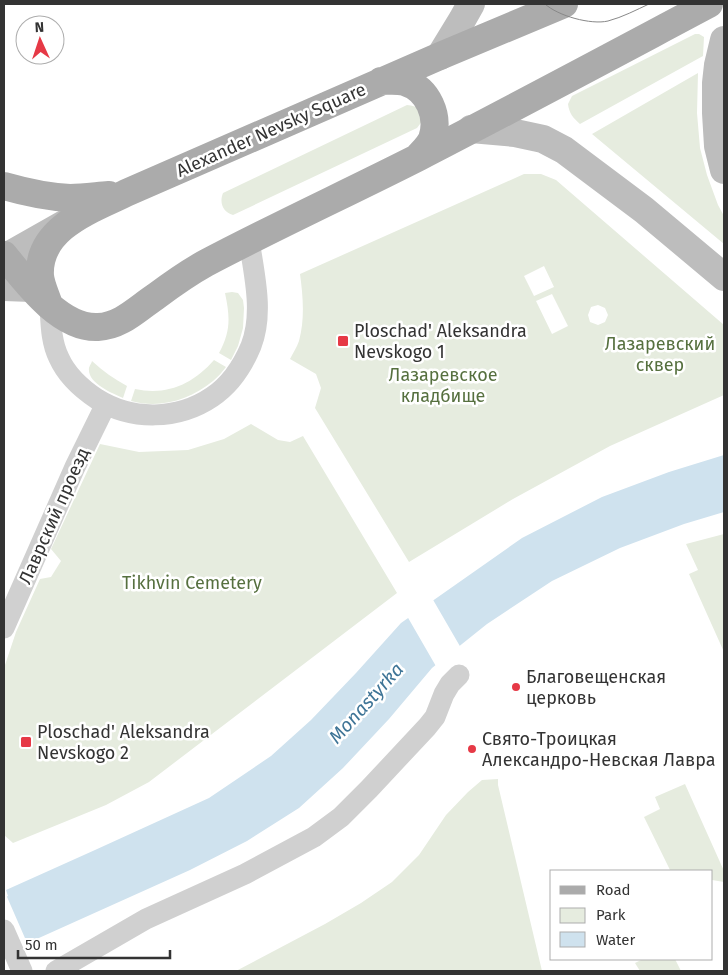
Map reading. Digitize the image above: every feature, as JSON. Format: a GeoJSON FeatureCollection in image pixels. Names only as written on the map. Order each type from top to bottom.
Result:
{"type":"FeatureCollection","features":[{"type":"Feature","properties":{"kind":"main road"},"geometry":{"type":"LineString","coordinates":[[440,56],[471,4]]}},
{"type":"Feature","properties":{"kind":"main road","name":"Alexander Nevsky Square"},"geometry":{"type":"LineString","coordinates":[[41,297],[41,264],[48,244],[54,235],[75,218],[126,193],[381,81],[564,4]]}},
{"type":"Feature","properties":{"kind":"main road"},"geometry":{"type":"LineString","coordinates":[[75,218],[4,257],[41,297],[67,320],[88,327],[109,326],[129,316],[154,297],[202,266],[249,240],[418,157],[709,4]]}},
{"type":"Feature","properties":{"kind":"main road"},"geometry":{"type":"LineString","coordinates":[[722,61],[716,82],[716,113],[718,146],[724,170]]}},
{"type":"Feature","properties":{"kind":"main road"},"geometry":{"type":"LineString","coordinates":[[381,81],[398,80],[414,86],[421,91],[431,105],[435,122],[434,130],[428,146],[418,157]]}},
{"type":"Feature","properties":{"kind":"main road"},"geometry":{"type":"LineString","coordinates":[[471,129],[516,133],[543,139],[564,150],[644,210],[724,278]]}},
{"type":"Feature","properties":{"kind":"main road"},"geometry":{"type":"LineString","coordinates":[[4,186],[24,192],[71,198],[126,193]]}},
{"type":"Feature","properties":{"kind":"main road"},"geometry":{"type":"LineString","coordinates":[[4,287],[41,297]]}},
{"type":"Feature","properties":{"kind":"street","name":"Alexander Nevsky Square"},"geometry":{"type":"LineString","coordinates":[[41,297],[52,341],[59,359],[71,377],[86,392],[124,412],[136,414],[169,413],[184,410],[198,405],[224,387],[239,369],[251,345],[255,331],[257,308],[249,240]]}},
{"type":"Feature","properties":{"kind":"street","name":"Лаврский проезд"},"geometry":{"type":"LineString","coordinates":[[4,628],[75,467],[106,404]]}},
{"type":"Feature","properties":{"kind":"street"},"geometry":{"type":"LineString","coordinates":[[56,971],[146,919],[244,874],[314,837],[342,817],[427,727],[435,717],[450,684],[459,675]]}},
{"type":"Feature","properties":{"kind":"street"},"geometry":{"type":"LineString","coordinates":[[4,930],[22,971]]}},
{"type":"Feature","properties":{"kind":"green space"},"geometry":{"type":"Polygon","coordinates":[[[695,34],[704,37],[703,56],[580,124],[575,120],[568,104],[572,96],[695,34]]]}},
{"type":"Feature","properties":{"kind":"green space"},"geometry":{"type":"Polygon","coordinates":[[[698,73],[697,113],[700,148],[707,175],[724,216],[724,244],[592,134],[698,73]]]}},
{"type":"Feature","properties":{"kind":"green space"},"geometry":{"type":"Polygon","coordinates":[[[407,105],[416,107],[421,113],[423,120],[417,128],[233,215],[223,207],[221,200],[223,193],[407,105]]]}},
{"type":"Feature","properties":{"kind":"green space","name":"Лазаревское кладбище"},"geometry":{"type":"Polygon","coordinates":[[[524,174],[541,174],[556,180],[724,325],[724,395],[610,446],[513,499],[409,562],[315,408],[321,388],[316,374],[290,359],[299,341],[303,316],[300,274],[524,174]],[[544,266],[524,276],[534,296],[554,287],[544,266]],[[552,294],[536,301],[552,334],[568,326],[552,294]],[[598,305],[591,307],[588,315],[590,322],[598,325],[605,322],[608,315],[605,308],[598,305]]]}},
{"type":"Feature","properties":{"kind":"green space"},"geometry":{"type":"Polygon","coordinates":[[[225,293],[238,293],[243,300],[244,308],[243,328],[238,346],[231,360],[219,353],[226,338],[228,324],[225,293]]]}},
{"type":"Feature","properties":{"kind":"green space"},"geometry":{"type":"Polygon","coordinates":[[[214,360],[226,367],[204,388],[185,398],[153,404],[131,401],[135,389],[158,391],[179,386],[197,376],[214,360]]]}},
{"type":"Feature","properties":{"kind":"green space"},"geometry":{"type":"Polygon","coordinates":[[[92,361],[109,375],[127,386],[123,398],[96,383],[89,373],[92,361]]]}},
{"type":"Feature","properties":{"kind":"green space","name":"Tikhvin Cemetery"},"geometry":{"type":"Polygon","coordinates":[[[251,424],[278,440],[290,442],[303,436],[397,593],[149,782],[106,805],[13,843],[4,835],[4,668],[16,632],[40,579],[51,577],[61,561],[51,549],[100,444],[139,452],[188,450],[224,439],[251,424]]]}},
{"type":"Feature","properties":{"kind":"green space"},"geometry":{"type":"Polygon","coordinates":[[[724,534],[724,652],[689,574],[698,570],[686,544],[724,534]]]}},
{"type":"Feature","properties":{"kind":"green space"},"geometry":{"type":"Polygon","coordinates":[[[498,779],[542,971],[236,971],[325,924],[392,882],[419,855],[446,815],[468,792],[482,780],[498,779]]]}},
{"type":"Feature","properties":{"kind":"green space"},"geometry":{"type":"Polygon","coordinates":[[[685,784],[724,871],[724,882],[713,880],[713,870],[670,870],[644,817],[660,809],[655,797],[685,784]]]}},
{"type":"Feature","properties":{"kind":"green space"},"geometry":{"type":"Polygon","coordinates":[[[641,960],[676,960],[681,971],[640,971],[635,963],[641,960]]]}},
{"type":"Feature","properties":{"kind":"water","name":"Monastyrka"},"geometry":{"type":"Polygon","coordinates":[[[724,455],[724,512],[684,524],[620,548],[552,581],[487,624],[432,668],[389,719],[343,768],[299,808],[247,841],[190,870],[30,942],[4,950],[4,898],[8,896],[6,890],[209,798],[271,756],[311,720],[401,623],[522,538],[602,497],[669,472],[724,455]]]}},
{"type":"Feature","properties":{"kind":"pier"},"geometry":{"type":"Polygon","coordinates":[[[432,598],[461,648],[437,668],[407,616],[432,598]]]}},
{"type":"Feature","properties":{"kind":"pier"},"geometry":{"type":"Polygon","coordinates":[[[4,890],[28,945],[4,953],[5,895],[4,890]]]}},
{"type":"Feature","properties":{"kind":"tram line"},"geometry":{"type":"LineString","coordinates":[[545,4],[566,16],[593,22],[619,18],[649,4]]}},
{"type":"Feature","properties":{"kind":"tram line"},"geometry":{"type":"LineString","coordinates":[[596,4],[608,4]]}},
{"type":"Feature","properties":{"kind":"place","name":"Ploschad' Aleksandra Nevskogo 1"},"geometry":{"type":"Point","coordinates":[343,341]}},
{"type":"Feature","properties":{"kind":"place","name":"Благовещенская церковь"},"geometry":{"type":"Point","coordinates":[516,687]}},
{"type":"Feature","properties":{"kind":"place","name":"Ploschad' Aleksandra Nevskogo 2"},"geometry":{"type":"Point","coordinates":[26,742]}},
{"type":"Feature","properties":{"kind":"place","name":"Свято-Троицкая Александро-Невская Лавра"},"geometry":{"type":"Point","coordinates":[472,749]}},
{"type":"Feature","properties":{"kind":"park label","name":"Лазаревский сквер"},"geometry":{"type":"Point","coordinates":[660,354]}}]}
